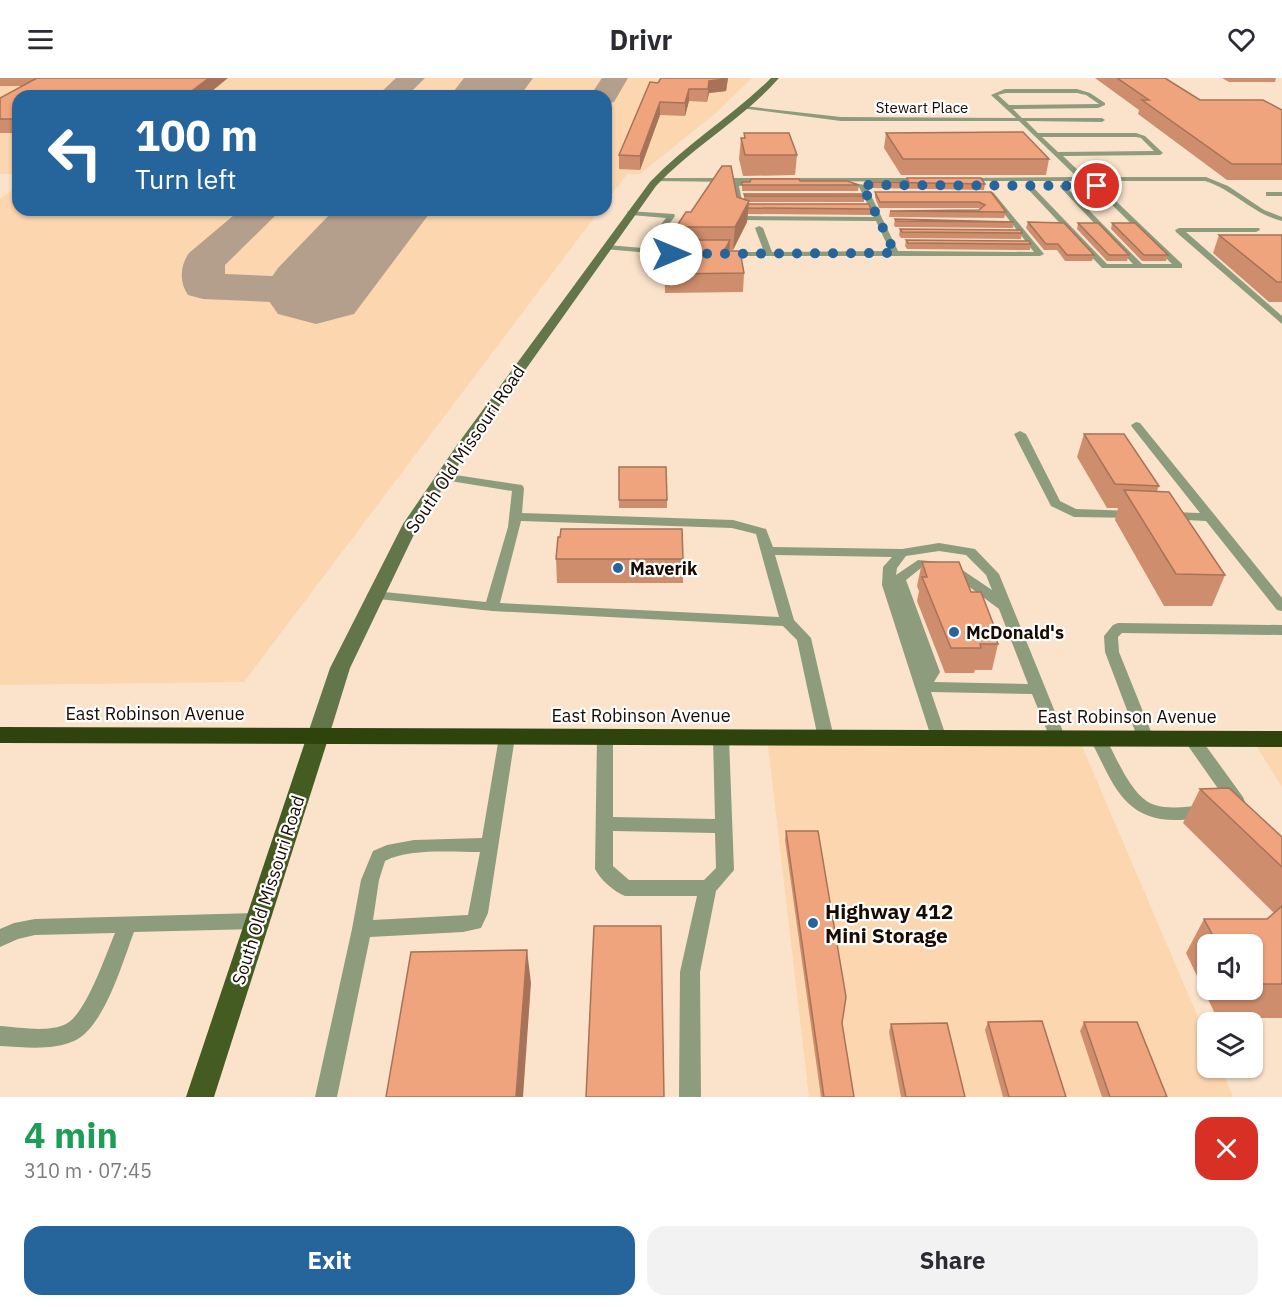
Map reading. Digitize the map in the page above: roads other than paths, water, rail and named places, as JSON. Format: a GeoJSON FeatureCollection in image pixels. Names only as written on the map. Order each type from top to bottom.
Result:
{"type":"FeatureCollection","features":[{"type":"Feature","properties":{"kind":"highway","name":"East Robinson Avenue"},"geometry":{"type":"LineString","coordinates":[[0,735],[1281,741]]}},
{"type":"Feature","properties":{"kind":"main road","name":"South Old Missouri Road"},"geometry":{"type":"LineString","coordinates":[[200,1097],[340,668],[411,524],[442,477],[656,180],[672,162],[700,138],[743,108],[775,78]]}},
{"type":"Feature","properties":{"kind":"lane"},"geometry":{"type":"LineString","coordinates":[[1007,107],[1102,105],[1095,98],[1083,92],[1063,91],[998,92],[994,94],[999,99],[1007,107],[1020,120],[1083,180]]}},
{"type":"Feature","properties":{"kind":"lane","name":"Stewart Place"},"geometry":{"type":"LineString","coordinates":[[743,108],[841,119],[1102,120]]}},
{"type":"Feature","properties":{"kind":"lane"},"geometry":{"type":"LineString","coordinates":[[1036,135],[1136,135],[1151,143],[1160,153],[1056,154]]}},
{"type":"Feature","properties":{"kind":"lane"},"geometry":{"type":"LineString","coordinates":[[1139,143],[1151,143]]}},
{"type":"Feature","properties":{"kind":"lane"},"geometry":{"type":"LineString","coordinates":[[1046,144],[1057,144]]}},
{"type":"Feature","properties":{"kind":"lane"},"geometry":{"type":"LineString","coordinates":[[1029,186],[1105,266],[1179,266],[1097,186],[953,183],[1177,178],[1213,181],[1262,213],[1282,219]]}},
{"type":"Feature","properties":{"kind":"lane"},"geometry":{"type":"LineString","coordinates":[[656,180],[675,180],[930,183],[685,184],[675,180]]}},
{"type":"Feature","properties":{"kind":"lane"},"geometry":{"type":"LineString","coordinates":[[735,184],[742,218],[873,207],[882,202]]}},
{"type":"Feature","properties":{"kind":"lane"},"geometry":{"type":"LineString","coordinates":[[862,185],[895,253]]}},
{"type":"Feature","properties":{"kind":"lane"},"geometry":{"type":"LineString","coordinates":[[714,254],[1040,255],[987,185]]}},
{"type":"Feature","properties":{"kind":"lane"},"geometry":{"type":"LineString","coordinates":[[1062,186],[1140,266]]}},
{"type":"Feature","properties":{"kind":"lane"},"geometry":{"type":"LineString","coordinates":[[873,207],[878,193]]}},
{"type":"Feature","properties":{"kind":"lane"},"geometry":{"type":"LineString","coordinates":[[982,194],[993,194]]}},
{"type":"Feature","properties":{"kind":"lane"},"geometry":{"type":"LineString","coordinates":[[1269,194],[1282,194]]}},
{"type":"Feature","properties":{"kind":"lane"},"geometry":{"type":"LineString","coordinates":[[737,195],[749,195]]}},
{"type":"Feature","properties":{"kind":"lane"},"geometry":{"type":"LineString","coordinates":[[855,195],[891,221]]}},
{"type":"Feature","properties":{"kind":"lane"},"geometry":{"type":"LineString","coordinates":[[988,202],[1000,202]]}},
{"type":"Feature","properties":{"kind":"lane"},"geometry":{"type":"LineString","coordinates":[[740,206],[751,206]]}},
{"type":"Feature","properties":{"kind":"lane"},"geometry":{"type":"LineString","coordinates":[[861,206],[873,207],[886,212]]}},
{"type":"Feature","properties":{"kind":"lane"},"geometry":{"type":"LineString","coordinates":[[998,212],[1009,212]]}},
{"type":"Feature","properties":{"kind":"lane"},"geometry":{"type":"LineString","coordinates":[[631,213],[671,216],[645,250]]}},
{"type":"Feature","properties":{"kind":"lane"},"geometry":{"type":"LineString","coordinates":[[1004,222],[1016,222]]}},
{"type":"Feature","properties":{"kind":"lane"},"geometry":{"type":"LineString","coordinates":[[759,228],[769,254]]}},
{"type":"Feature","properties":{"kind":"lane"},"geometry":{"type":"LineString","coordinates":[[1256,230],[1179,230],[1257,302],[1282,321]]}},
{"type":"Feature","properties":{"kind":"lane"},"geometry":{"type":"LineString","coordinates":[[884,231],[896,231]]}},
{"type":"Feature","properties":{"kind":"lane"},"geometry":{"type":"LineString","coordinates":[[1011,232],[1023,232]]}},
{"type":"Feature","properties":{"kind":"lane"},"geometry":{"type":"LineString","coordinates":[[889,242],[901,242]]}},
{"type":"Feature","properties":{"kind":"lane"},"geometry":{"type":"LineString","coordinates":[[1020,243],[1032,243]]}},
{"type":"Feature","properties":{"kind":"lane"},"geometry":{"type":"LineString","coordinates":[[607,247],[693,254]]}},
{"type":"Feature","properties":{"kind":"lane"},"geometry":{"type":"LineString","coordinates":[[1136,425],[1282,607]]}},
{"type":"Feature","properties":{"kind":"lane"},"geometry":{"type":"LineString","coordinates":[[1020,434],[1055,503],[1074,513],[1210,517]]}},
{"type":"Feature","properties":{"kind":"lane"},"geometry":{"type":"LineString","coordinates":[[442,477],[518,488],[515,517],[492,607]]}},
{"type":"Feature","properties":{"kind":"lane"},"geometry":{"type":"LineString","coordinates":[[515,517],[733,524],[762,532],[787,622],[804,638],[826,738]]}},
{"type":"Feature","properties":{"kind":"lane"},"geometry":{"type":"LineString","coordinates":[[768,551],[902,553],[939,547],[970,552],[992,574],[1008,609],[1058,739]]}},
{"type":"Feature","properties":{"kind":"lane"},"geometry":{"type":"LineString","coordinates":[[902,553],[890,567],[889,585],[939,739]]}},
{"type":"Feature","properties":{"kind":"lane"},"geometry":{"type":"LineString","coordinates":[[922,687],[933,672],[899,579],[918,564],[952,567],[1008,609]]}},
{"type":"Feature","properties":{"kind":"lane"},"geometry":{"type":"LineString","coordinates":[[374,595],[492,607],[787,622]]}},
{"type":"Feature","properties":{"kind":"lane"},"geometry":{"type":"LineString","coordinates":[[1146,739],[1112,652],[1111,636],[1118,628],[1282,630]]}},
{"type":"Feature","properties":{"kind":"lane"},"geometry":{"type":"LineString","coordinates":[[922,687],[1039,689]]}},
{"type":"Feature","properties":{"kind":"lane"},"geometry":{"type":"LineString","coordinates":[[362,929],[474,922],[479,914],[507,737]]}},
{"type":"Feature","properties":{"kind":"lane"},"geometry":{"type":"LineString","coordinates":[[605,737],[604,869],[625,888],[708,888]]}},
{"type":"Feature","properties":{"kind":"lane"},"geometry":{"type":"LineString","coordinates":[[690,1097],[690,972],[708,888],[725,870],[721,738]]}},
{"type":"Feature","properties":{"kind":"lane"},"geometry":{"type":"LineString","coordinates":[[1098,739],[1136,803],[1153,812],[1244,812],[1192,739]]}},
{"type":"Feature","properties":{"kind":"lane"},"geometry":{"type":"LineString","coordinates":[[604,824],[724,826]]}},
{"type":"Feature","properties":{"kind":"lane"},"geometry":{"type":"LineString","coordinates":[[326,1097],[374,865],[379,856],[392,850],[409,848],[490,845]]}},
{"type":"Feature","properties":{"kind":"lane"},"geometry":{"type":"LineString","coordinates":[[0,939],[14,931],[35,927],[257,921]]}},
{"type":"Feature","properties":{"kind":"lane"},"geometry":{"type":"LineString","coordinates":[[0,1036],[50,1037],[72,1032],[93,1008],[128,924]]}},
{"type":"Feature","properties":{"kind":"place","name":"Maverik"},"geometry":{"type":"Point","coordinates":[618,568]}},
{"type":"Feature","properties":{"kind":"place","name":"McDonald's"},"geometry":{"type":"Point","coordinates":[954,632]}},
{"type":"Feature","properties":{"kind":"place","name":"Highway 412 Mini Storage"},"geometry":{"type":"Point","coordinates":[813,923]}}]}
